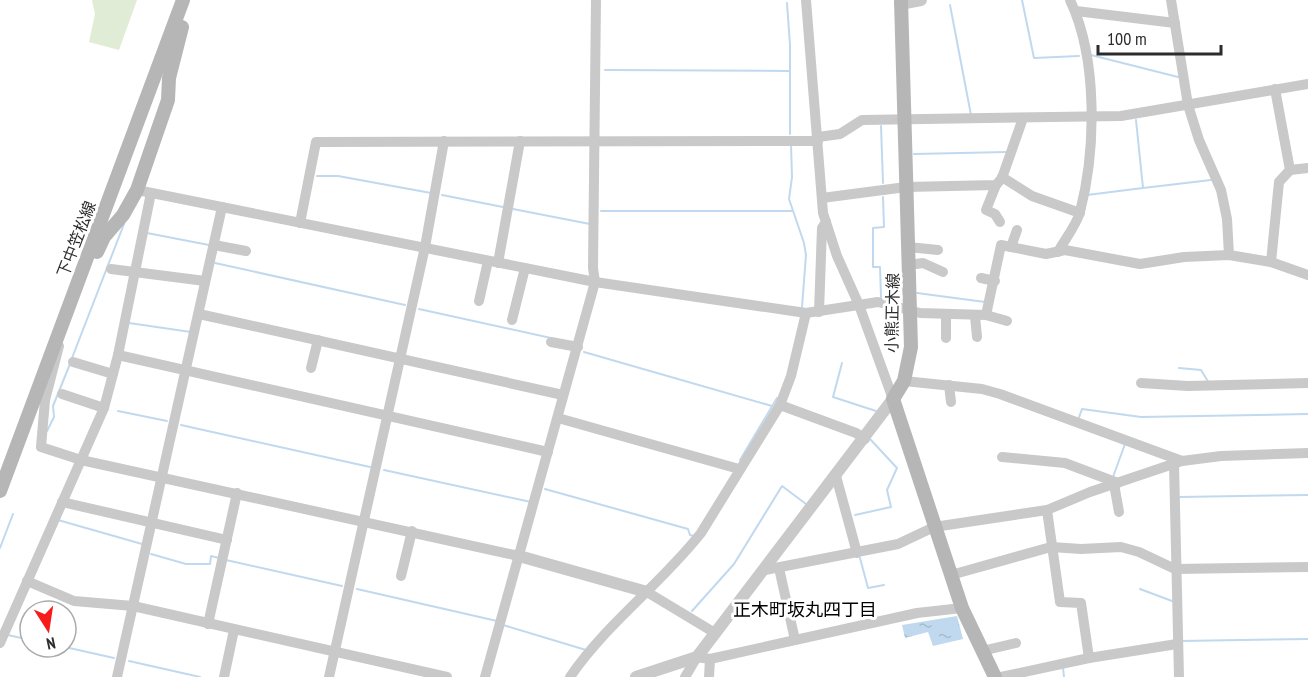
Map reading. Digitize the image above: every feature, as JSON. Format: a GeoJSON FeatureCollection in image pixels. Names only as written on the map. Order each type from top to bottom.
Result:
{"type":"FeatureCollection","features":[{"type":"Feature","properties":{"kind":"main road","name":"小熊正木線"},"geometry":{"type":"LineString","coordinates":[[893,399],[903,381],[910,347],[901,2]]}},
{"type":"Feature","properties":{"kind":"main road"},"geometry":{"type":"LineString","coordinates":[[77,284],[86,276],[104,237],[144,192],[168,100],[169,78],[184,19],[182,4]]}},
{"type":"Feature","properties":{"kind":"main road","name":"下中笠松線"},"geometry":{"type":"LineString","coordinates":[[0,491],[182,4]]}},
{"type":"Feature","properties":{"kind":"main road"},"geometry":{"type":"LineString","coordinates":[[893,399],[962,608],[995,677]]}},
{"type":"Feature","properties":{"kind":"street"},"geometry":{"type":"LineString","coordinates":[[485,677],[595,282],[593,268],[596,0]]}},
{"type":"Feature","properties":{"kind":"street"},"geometry":{"type":"LineString","coordinates":[[685,677],[697,657],[893,399],[826,222],[822,198],[806,0]]}},
{"type":"Feature","properties":{"kind":"street"},"geometry":{"type":"LineString","coordinates":[[901,2],[921,0]]}},
{"type":"Feature","properties":{"kind":"street"},"geometry":{"type":"LineString","coordinates":[[1058,252],[1080,213],[1093,116],[1085,53],[1076,12],[1070,0]]}},
{"type":"Feature","properties":{"kind":"street"},"geometry":{"type":"LineString","coordinates":[[1171,0],[1188,105],[1199,140],[1221,190],[1227,219],[1229,255]]}},
{"type":"Feature","properties":{"kind":"street"},"geometry":{"type":"LineString","coordinates":[[1076,12],[1175,23]]}},
{"type":"Feature","properties":{"kind":"street"},"geometry":{"type":"LineString","coordinates":[[300,223],[316,142],[818,139],[840,134],[862,120],[1121,116],[1308,84]]}},
{"type":"Feature","properties":{"kind":"street"},"geometry":{"type":"LineString","coordinates":[[1275,89],[1290,171]]}},
{"type":"Feature","properties":{"kind":"street"},"geometry":{"type":"LineString","coordinates":[[1000,222],[995,214],[986,210],[1023,118]]}},
{"type":"Feature","properties":{"kind":"street"},"geometry":{"type":"LineString","coordinates":[[329,677],[389,415],[425,247],[444,141]]}},
{"type":"Feature","properties":{"kind":"street"},"geometry":{"type":"LineString","coordinates":[[479,301],[493,262],[520,141]]}},
{"type":"Feature","properties":{"kind":"street"},"geometry":{"type":"LineString","coordinates":[[1270,262],[1280,182],[1290,171],[1308,168]]}},
{"type":"Feature","properties":{"kind":"street"},"geometry":{"type":"LineString","coordinates":[[822,198],[906,187],[999,181],[1032,196],[1080,213]]}},
{"type":"Feature","properties":{"kind":"street"},"geometry":{"type":"LineString","coordinates":[[0,643],[104,408],[118,355],[135,272],[144,192],[595,282],[806,313],[878,302],[910,309],[1007,321]]}},
{"type":"Feature","properties":{"kind":"street"},"geometry":{"type":"LineString","coordinates":[[117,677],[222,207]]}},
{"type":"Feature","properties":{"kind":"street"},"geometry":{"type":"LineString","coordinates":[[819,312],[822,228],[826,222]]}},
{"type":"Feature","properties":{"kind":"street"},"geometry":{"type":"LineString","coordinates":[[1011,247],[1017,230]]}},
{"type":"Feature","properties":{"kind":"street"},"geometry":{"type":"LineString","coordinates":[[214,245],[246,251]]}},
{"type":"Feature","properties":{"kind":"street"},"geometry":{"type":"LineString","coordinates":[[976,337],[981,316],[995,281],[1001,245],[1046,254],[1065,250],[1140,264],[1184,257],[1229,255],[1270,262],[1308,275]]}},
{"type":"Feature","properties":{"kind":"street"},"geometry":{"type":"LineString","coordinates":[[908,247],[938,250]]}},
{"type":"Feature","properties":{"kind":"street"},"geometry":{"type":"LineString","coordinates":[[909,265],[923,263],[943,272]]}},
{"type":"Feature","properties":{"kind":"street"},"geometry":{"type":"LineString","coordinates":[[512,320],[525,268]]}},
{"type":"Feature","properties":{"kind":"street"},"geometry":{"type":"LineString","coordinates":[[111,269],[205,281]]}},
{"type":"Feature","properties":{"kind":"street"},"geometry":{"type":"LineString","coordinates":[[981,278],[995,281]]}},
{"type":"Feature","properties":{"kind":"street"},"geometry":{"type":"LineString","coordinates":[[570,677],[616,622],[686,552],[701,532],[780,405],[791,376],[806,313]]}},
{"type":"Feature","properties":{"kind":"street"},"geometry":{"type":"LineString","coordinates":[[199,314],[563,395]]}},
{"type":"Feature","properties":{"kind":"street"},"geometry":{"type":"LineString","coordinates":[[946,314],[946,338]]}},
{"type":"Feature","properties":{"kind":"street"},"geometry":{"type":"LineString","coordinates":[[58,337],[60,343],[45,400],[41,447],[81,460],[519,556],[647,592],[715,633]]}},
{"type":"Feature","properties":{"kind":"street"},"geometry":{"type":"LineString","coordinates":[[311,368],[318,340]]}},
{"type":"Feature","properties":{"kind":"street"},"geometry":{"type":"LineString","coordinates":[[551,342],[578,347]]}},
{"type":"Feature","properties":{"kind":"street"},"geometry":{"type":"LineString","coordinates":[[118,355],[548,452]]}},
{"type":"Feature","properties":{"kind":"street"},"geometry":{"type":"LineString","coordinates":[[73,362],[113,374]]}},
{"type":"Feature","properties":{"kind":"street"},"geometry":{"type":"LineString","coordinates":[[903,381],[1000,394],[1178,463]]}},
{"type":"Feature","properties":{"kind":"street"},"geometry":{"type":"LineString","coordinates":[[1141,384],[1188,386],[1308,383]]}},
{"type":"Feature","properties":{"kind":"street"},"geometry":{"type":"LineString","coordinates":[[949,386],[951,402]]}},
{"type":"Feature","properties":{"kind":"street"},"geometry":{"type":"LineString","coordinates":[[62,394],[104,408]]}},
{"type":"Feature","properties":{"kind":"street"},"geometry":{"type":"LineString","coordinates":[[780,405],[856,433],[864,439]]}},
{"type":"Feature","properties":{"kind":"street"},"geometry":{"type":"LineString","coordinates":[[558,418],[739,469]]}},
{"type":"Feature","properties":{"kind":"street"},"geometry":{"type":"LineString","coordinates":[[765,570],[898,544],[934,527],[1047,510],[1178,463],[1221,456],[1308,453]]}},
{"type":"Feature","properties":{"kind":"street"},"geometry":{"type":"LineString","coordinates":[[1002,457],[1065,463],[1116,484]]}},
{"type":"Feature","properties":{"kind":"street"},"geometry":{"type":"LineString","coordinates":[[1178,463],[1175,569],[1179,677]]}},
{"type":"Feature","properties":{"kind":"street"},"geometry":{"type":"LineString","coordinates":[[836,476],[857,553]]}},
{"type":"Feature","properties":{"kind":"street"},"geometry":{"type":"LineString","coordinates":[[1116,484],[1119,512]]}},
{"type":"Feature","properties":{"kind":"street"},"geometry":{"type":"LineString","coordinates":[[208,624],[237,493]]}},
{"type":"Feature","properties":{"kind":"street"},"geometry":{"type":"LineString","coordinates":[[62,502],[227,540]]}},
{"type":"Feature","properties":{"kind":"street"},"geometry":{"type":"LineString","coordinates":[[1047,510],[1060,602],[1080,603],[1089,658]]}},
{"type":"Feature","properties":{"kind":"street"},"geometry":{"type":"LineString","coordinates":[[401,576],[412,531]]}},
{"type":"Feature","properties":{"kind":"street"},"geometry":{"type":"LineString","coordinates":[[951,574],[1051,547],[1081,549],[1121,547],[1139,552],[1175,569],[1308,567]]}},
{"type":"Feature","properties":{"kind":"street"},"geometry":{"type":"LineString","coordinates":[[779,568],[795,640]]}},
{"type":"Feature","properties":{"kind":"street"},"geometry":{"type":"LineString","coordinates":[[27,581],[74,601],[133,606],[447,677]]}},
{"type":"Feature","properties":{"kind":"street"},"geometry":{"type":"LineString","coordinates":[[636,677],[697,657],[710,659],[917,614],[962,608]]}},
{"type":"Feature","properties":{"kind":"street"},"geometry":{"type":"LineString","coordinates":[[224,677],[234,630]]}},
{"type":"Feature","properties":{"kind":"street"},"geometry":{"type":"LineString","coordinates":[[982,651],[1016,643]]}},
{"type":"Feature","properties":{"kind":"street"},"geometry":{"type":"LineString","coordinates":[[1001,677],[1089,658],[1177,644]]}},
{"type":"Feature","properties":{"kind":"street"},"geometry":{"type":"LineString","coordinates":[[709,677],[710,659]]}},
{"type":"Feature","properties":{"kind":"green space"},"geometry":{"type":"Polygon","coordinates":[[[92,0],[137,0],[119,50],[89,42],[95,14],[92,0]]]}},
{"type":"Feature","properties":{"kind":"water"},"geometry":{"type":"Polygon","coordinates":[[[957,616],[963,639],[933,646],[928,632],[905,638],[902,625],[957,616]]]}},
{"type":"Feature","properties":{"kind":"waterway"},"geometry":{"type":"LineString","coordinates":[[1022,0],[1034,58],[1079,56]]}},
{"type":"Feature","properties":{"kind":"waterway"},"geometry":{"type":"LineString","coordinates":[[787,3],[790,45],[790,134]]}},
{"type":"Feature","properties":{"kind":"waterway"},"geometry":{"type":"LineString","coordinates":[[950,5],[971,115]]}},
{"type":"Feature","properties":{"kind":"waterway"},"geometry":{"type":"LineString","coordinates":[[1091,55],[1178,77]]}},
{"type":"Feature","properties":{"kind":"waterway"},"geometry":{"type":"LineString","coordinates":[[605,70],[789,71]]}},
{"type":"Feature","properties":{"kind":"waterway"},"geometry":{"type":"LineString","coordinates":[[1136,120],[1143,188],[1211,180]]}},
{"type":"Feature","properties":{"kind":"waterway"},"geometry":{"type":"LineString","coordinates":[[881,126],[883,183]]}},
{"type":"Feature","properties":{"kind":"waterway"},"geometry":{"type":"LineString","coordinates":[[791,145],[792,177],[789,199],[806,255],[802,307]]}},
{"type":"Feature","properties":{"kind":"waterway"},"geometry":{"type":"LineString","coordinates":[[914,154],[1007,152]]}},
{"type":"Feature","properties":{"kind":"waterway"},"geometry":{"type":"LineString","coordinates":[[317,176],[338,176],[431,193]]}},
{"type":"Feature","properties":{"kind":"waterway"},"geometry":{"type":"LineString","coordinates":[[1087,195],[1143,188]]}},
{"type":"Feature","properties":{"kind":"waterway"},"geometry":{"type":"LineString","coordinates":[[442,195],[503,207]]}},
{"type":"Feature","properties":{"kind":"waterway"},"geometry":{"type":"LineString","coordinates":[[881,297],[880,267],[873,267],[873,228],[884,227],[883,197]]}},
{"type":"Feature","properties":{"kind":"waterway"},"geometry":{"type":"LineString","coordinates":[[513,209],[590,224]]}},
{"type":"Feature","properties":{"kind":"waterway"},"geometry":{"type":"LineString","coordinates":[[601,211],[792,211]]}},
{"type":"Feature","properties":{"kind":"waterway"},"geometry":{"type":"LineString","coordinates":[[72,358],[124,224]]}},
{"type":"Feature","properties":{"kind":"waterway"},"geometry":{"type":"LineString","coordinates":[[147,233],[209,245]]}},
{"type":"Feature","properties":{"kind":"waterway"},"geometry":{"type":"LineString","coordinates":[[215,263],[405,305]]}},
{"type":"Feature","properties":{"kind":"waterway"},"geometry":{"type":"LineString","coordinates":[[917,293],[985,302]]}},
{"type":"Feature","properties":{"kind":"waterway"},"geometry":{"type":"LineString","coordinates":[[419,309],[551,338]]}},
{"type":"Feature","properties":{"kind":"waterway"},"geometry":{"type":"LineString","coordinates":[[129,323],[191,332]]}},
{"type":"Feature","properties":{"kind":"waterway"},"geometry":{"type":"LineString","coordinates":[[584,352],[772,406]]}},
{"type":"Feature","properties":{"kind":"waterway"},"geometry":{"type":"LineString","coordinates":[[842,363],[833,397],[876,411]]}},
{"type":"Feature","properties":{"kind":"waterway"},"geometry":{"type":"LineString","coordinates":[[47,431],[54,417],[53,406],[70,364]]}},
{"type":"Feature","properties":{"kind":"waterway"},"geometry":{"type":"LineString","coordinates":[[1179,368],[1201,370],[1209,383]]}},
{"type":"Feature","properties":{"kind":"waterway"},"geometry":{"type":"LineString","coordinates":[[740,460],[777,398]]}},
{"type":"Feature","properties":{"kind":"waterway"},"geometry":{"type":"LineString","coordinates":[[1078,420],[1082,409],[1141,417],[1308,414]]}},
{"type":"Feature","properties":{"kind":"waterway"},"geometry":{"type":"LineString","coordinates":[[118,411],[167,421]]}},
{"type":"Feature","properties":{"kind":"waterway"},"geometry":{"type":"LineString","coordinates":[[181,425],[370,467]]}},
{"type":"Feature","properties":{"kind":"waterway"},"geometry":{"type":"LineString","coordinates":[[855,515],[891,507],[887,490],[897,468],[870,439]]}},
{"type":"Feature","properties":{"kind":"waterway"},"geometry":{"type":"LineString","coordinates":[[1113,477],[1125,444]]}},
{"type":"Feature","properties":{"kind":"waterway"},"geometry":{"type":"LineString","coordinates":[[384,470],[531,502]]}},
{"type":"Feature","properties":{"kind":"waterway"},"geometry":{"type":"LineString","coordinates":[[692,611],[734,564],[782,486],[806,504]]}},
{"type":"Feature","properties":{"kind":"waterway"},"geometry":{"type":"LineString","coordinates":[[545,489],[688,529],[690,535],[694,536]]}},
{"type":"Feature","properties":{"kind":"waterway"},"geometry":{"type":"LineString","coordinates":[[1179,497],[1308,495]]}},
{"type":"Feature","properties":{"kind":"waterway"},"geometry":{"type":"LineString","coordinates":[[0,548],[13,514]]}},
{"type":"Feature","properties":{"kind":"waterway"},"geometry":{"type":"LineString","coordinates":[[58,520],[142,544]]}},
{"type":"Feature","properties":{"kind":"waterway"},"geometry":{"type":"LineString","coordinates":[[151,554],[186,564],[210,564],[211,556],[219,558]]}},
{"type":"Feature","properties":{"kind":"waterway"},"geometry":{"type":"LineString","coordinates":[[860,558],[868,588],[884,585]]}},
{"type":"Feature","properties":{"kind":"waterway"},"geometry":{"type":"LineString","coordinates":[[226,560],[342,586]]}},
{"type":"Feature","properties":{"kind":"waterway"},"geometry":{"type":"LineString","coordinates":[[357,589],[497,621]]}},
{"type":"Feature","properties":{"kind":"waterway"},"geometry":{"type":"LineString","coordinates":[[1140,589],[1172,601]]}},
{"type":"Feature","properties":{"kind":"waterway"},"geometry":{"type":"LineString","coordinates":[[503,625],[586,650]]}},
{"type":"Feature","properties":{"kind":"waterway"},"geometry":{"type":"LineString","coordinates":[[8,635],[18,637]]}},
{"type":"Feature","properties":{"kind":"waterway"},"geometry":{"type":"LineString","coordinates":[[1181,641],[1308,639]]}},
{"type":"Feature","properties":{"kind":"waterway"},"geometry":{"type":"LineString","coordinates":[[78,650],[114,658]]}},
{"type":"Feature","properties":{"kind":"waterway"},"geometry":{"type":"LineString","coordinates":[[129,661],[200,677]]}},
{"type":"Feature","properties":{"kind":"waterway"},"geometry":{"type":"LineString","coordinates":[[1063,668],[1064,677]]}},
{"type":"Feature","properties":{"kind":"district","name":"正木町坂丸四丁目"},"geometry":{"type":"Point","coordinates":[805,609]}}]}
